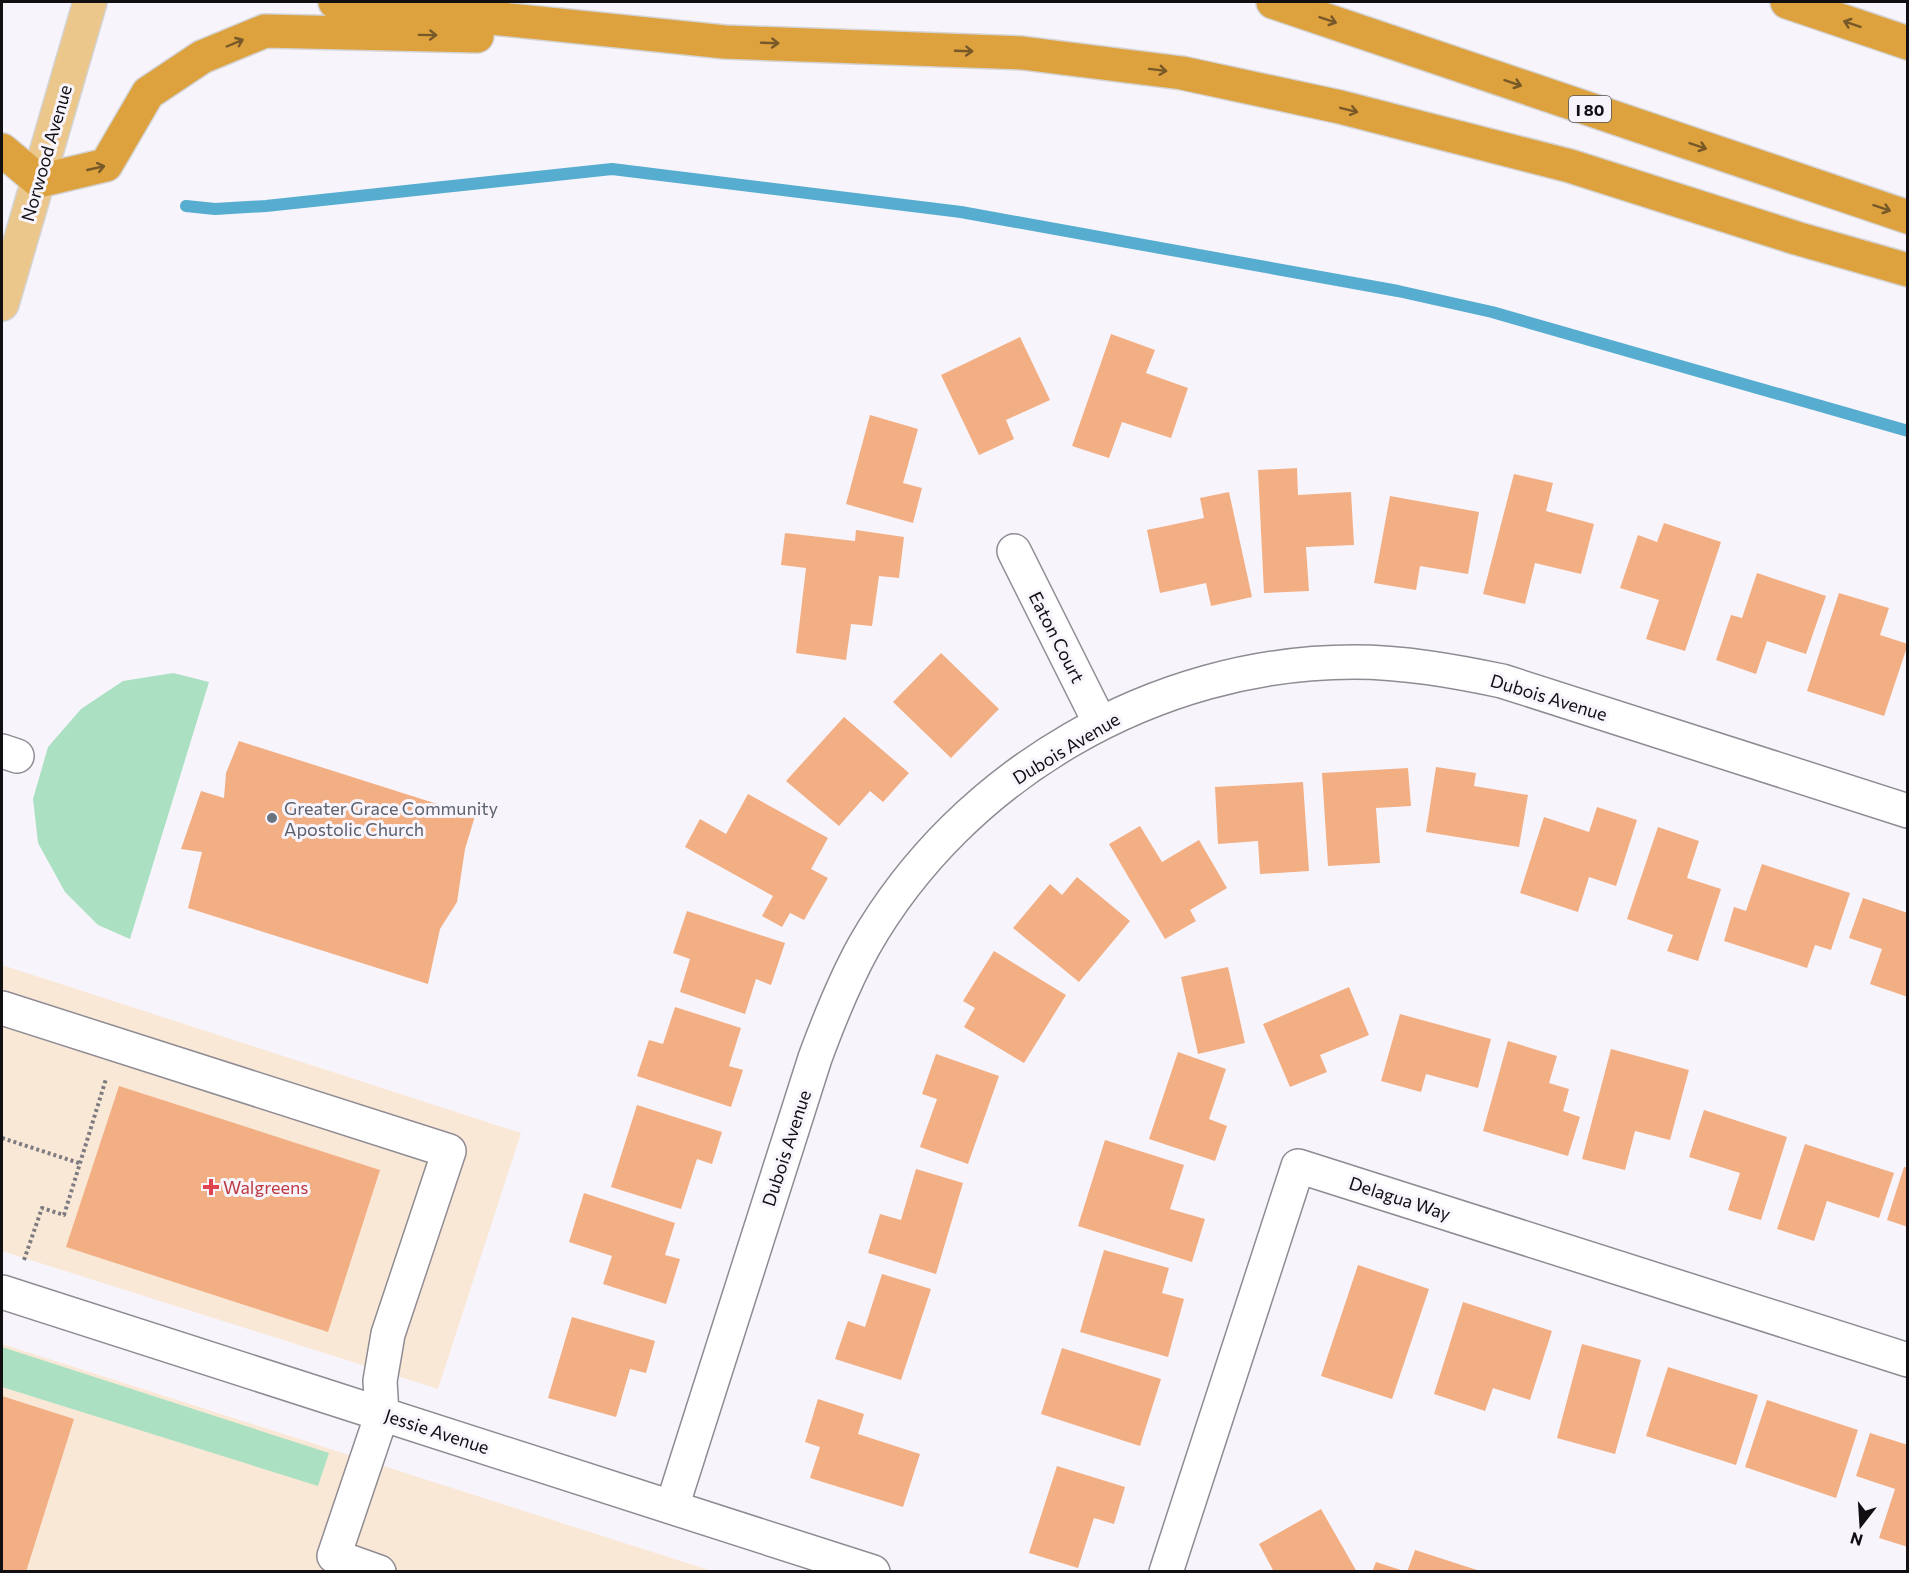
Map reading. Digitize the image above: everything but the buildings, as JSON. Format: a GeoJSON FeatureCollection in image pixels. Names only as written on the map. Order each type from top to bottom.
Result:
{"type":"FeatureCollection","features":[{"type":"Feature","properties":{"kind":"highway"},"geometry":{"type":"LineString","coordinates":[[335,2],[725,42]]}},
{"type":"Feature","properties":{"kind":"highway","name":"I 80"},"geometry":{"type":"LineString","coordinates":[[1273,2],[1908,217]]}},
{"type":"Feature","properties":{"kind":"highway"},"geometry":{"type":"LineString","coordinates":[[1787,2],[1908,43]]}},
{"type":"Feature","properties":{"kind":"highway"},"geometry":{"type":"LineString","coordinates":[[2,150],[39,181],[106,165],[148,93],[202,57],[265,31],[725,42],[1022,53],[1182,73],[1340,107],[1570,166],[1796,238],[1908,270]]}},
{"type":"Feature","properties":{"kind":"main road","name":"Norwood Avenue"},"geometry":{"type":"LineString","coordinates":[[2,304],[90,2]]}},
{"type":"Feature","properties":{"kind":"street","name":"Eaton Court"},"geometry":{"type":"LineString","coordinates":[[1014,551],[1100,723]]}},
{"type":"Feature","properties":{"kind":"street","name":"Dubois Avenue"},"geometry":{"type":"LineString","coordinates":[[672,1507],[815,1058],[837,999],[864,946],[897,896],[954,828],[1022,771],[1100,723],[1151,700],[1208,682],[1295,666],[1355,662],[1444,669],[1502,681],[1908,811]]}},
{"type":"Feature","properties":{"kind":"street"},"geometry":{"type":"LineString","coordinates":[[2,1008],[449,1151],[388,1334],[380,1381],[382,1414],[334,1556],[379,1572]]}},
{"type":"Feature","properties":{"kind":"street","name":"Delagua Way"},"geometry":{"type":"LineString","coordinates":[[1166,1572],[1298,1166],[1908,1360]]}},
{"type":"Feature","properties":{"kind":"street","name":"Jessie Avenue"},"geometry":{"type":"LineString","coordinates":[[2,1292],[672,1507],[813,1562],[873,1572]]}},
{"type":"Feature","properties":{"kind":"path"},"geometry":{"type":"LineString","coordinates":[[23,1264],[42,1208],[64,1215],[106,1076]]}},
{"type":"Feature","properties":{"kind":"path"},"geometry":{"type":"LineString","coordinates":[[2,1138],[79,1163]]}},
{"type":"Feature","properties":{"kind":"shaded area"},"geometry":{"type":"Polygon","coordinates":[[[2,965],[521,1133],[438,1389],[2,1251],[2,965]]]}},
{"type":"Feature","properties":{"kind":"shaded area"},"geometry":{"type":"Polygon","coordinates":[[[2,1344],[712,1571],[2,1571],[2,1344]]]}},
{"type":"Feature","properties":{"kind":"green space"},"geometry":{"type":"Polygon","coordinates":[[[173,673],[209,682],[130,939],[98,925],[65,892],[38,843],[33,799],[48,747],[81,709],[123,681],[173,673]]]}},
{"type":"Feature","properties":{"kind":"green space"},"geometry":{"type":"Polygon","coordinates":[[[2,1347],[329,1453],[318,1486],[2,1387],[2,1347]]]}},
{"type":"Feature","properties":{"kind":"waterway"},"geometry":{"type":"LineString","coordinates":[[186,206],[215,209],[266,206],[612,169],[961,212],[1398,291],[1492,312],[1908,431]]}},
{"type":"Feature","properties":{"kind":"place","name":"Greater Grace Community Apostolic Church"},"geometry":{"type":"Point","coordinates":[272,818]}},
{"type":"Feature","properties":{"kind":"place","name":"Walgreens"},"geometry":{"type":"Point","coordinates":[211,1187]}}]}
